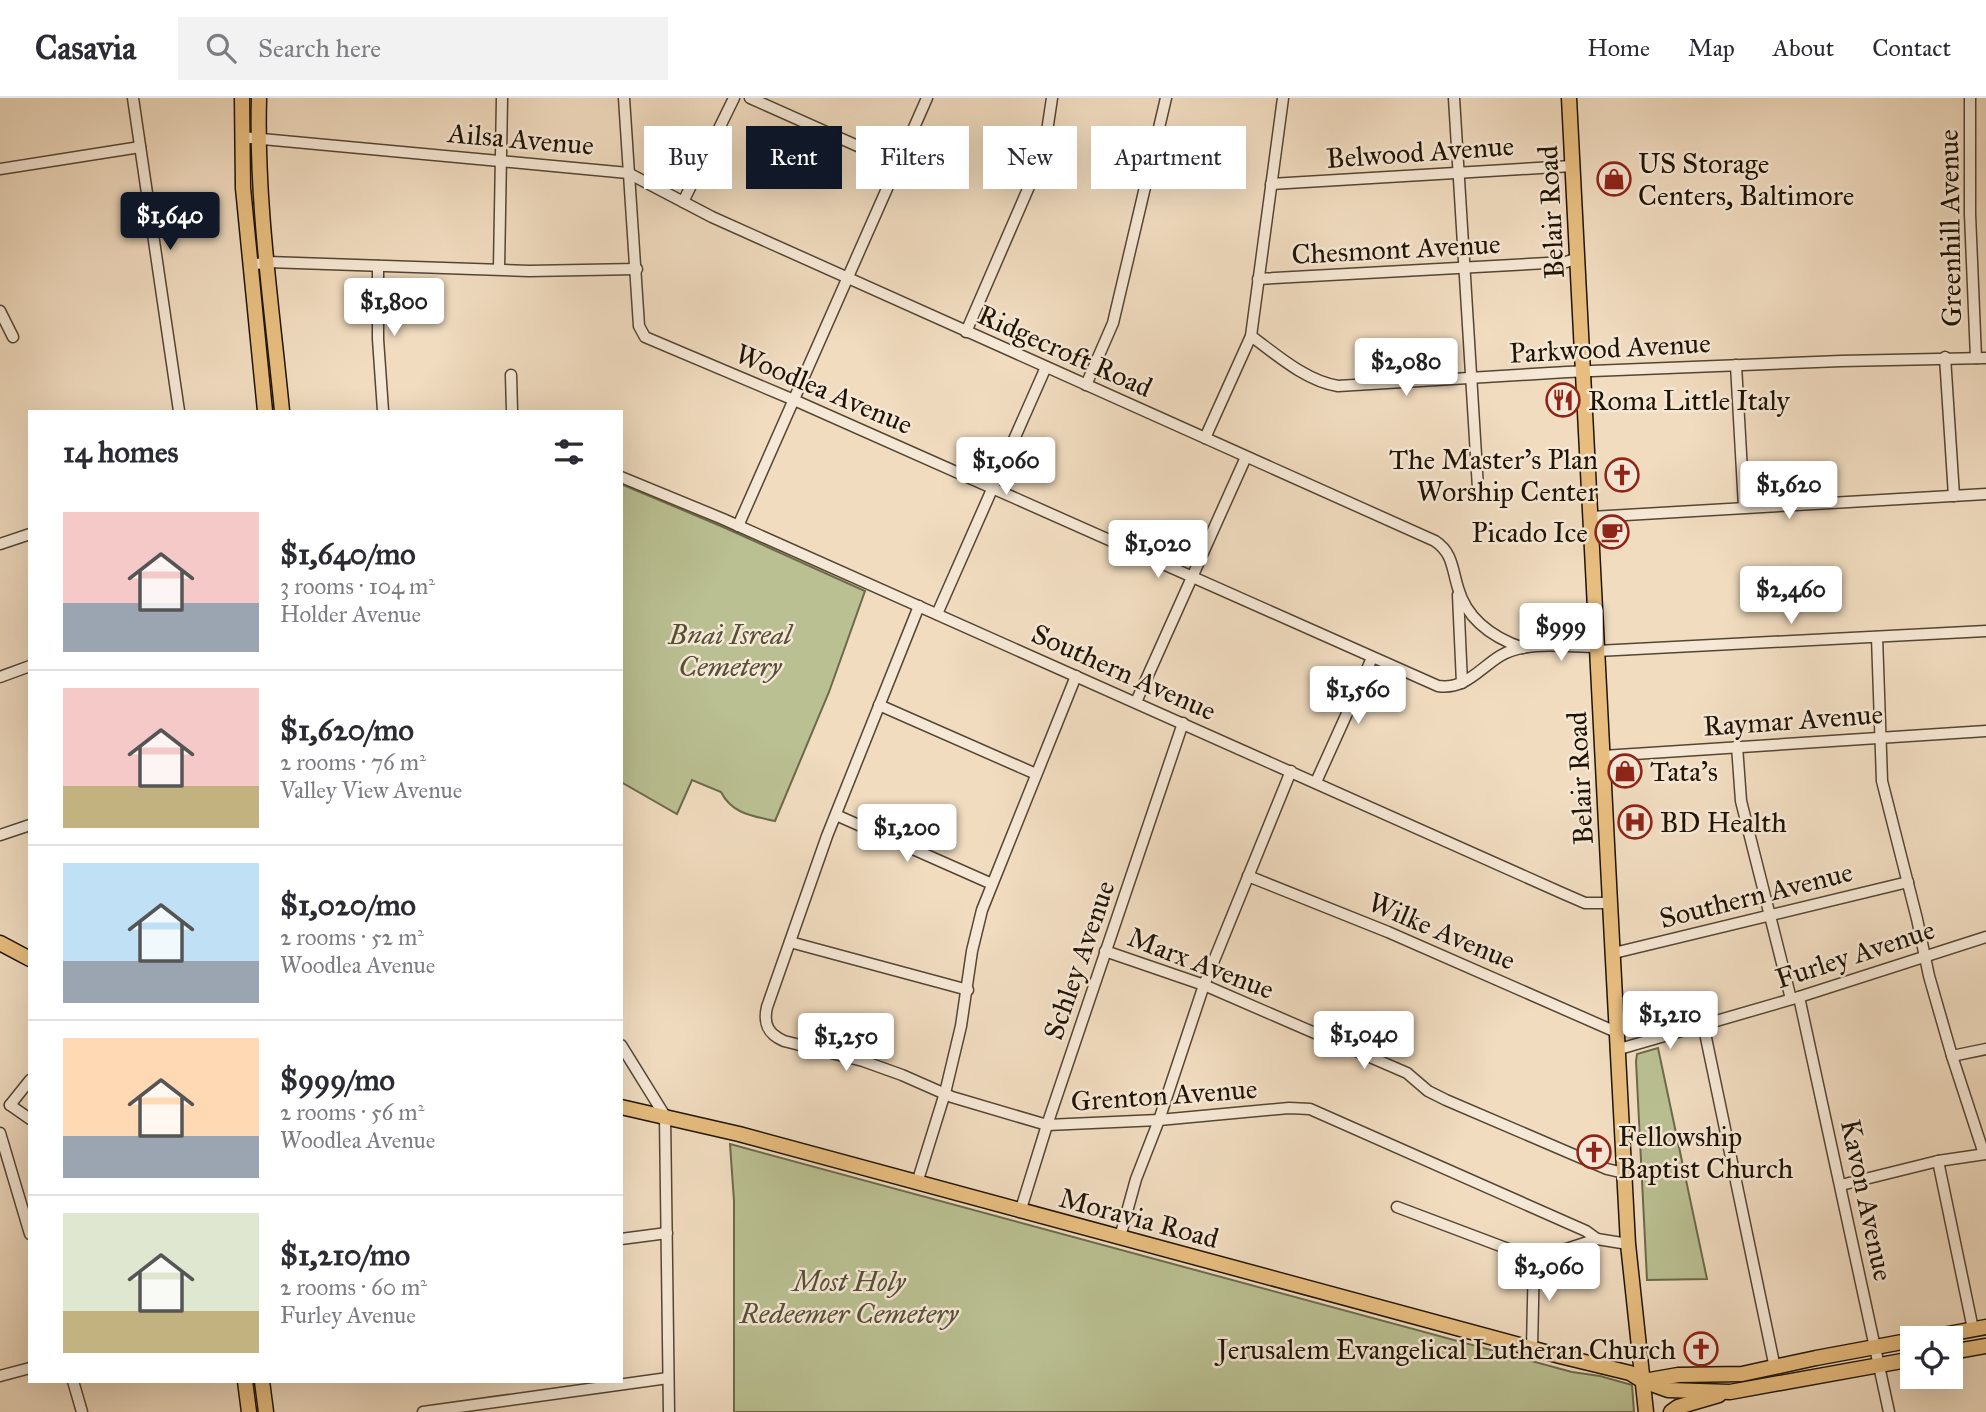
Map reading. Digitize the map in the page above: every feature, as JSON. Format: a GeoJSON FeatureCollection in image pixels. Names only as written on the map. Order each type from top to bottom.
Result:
{"type":"FeatureCollection","features":[{"type":"Feature","properties":{"kind":"main road"},"geometry":{"type":"LineString","coordinates":[[242,98],[243,188],[265,410]]}},
{"type":"Feature","properties":{"kind":"main road"},"geometry":{"type":"LineString","coordinates":[[258,98],[262,220],[282,410]]}},
{"type":"Feature","properties":{"kind":"main road","name":"Belair Road"},"geometry":{"type":"LineString","coordinates":[[1569,98],[1614,953],[1616,1050],[1629,1244],[1646,1412]]}},
{"type":"Feature","properties":{"kind":"main road"},"geometry":{"type":"LineString","coordinates":[[0,943],[28,958]]}},
{"type":"Feature","properties":{"kind":"main road","name":"Moravia Road"},"geometry":{"type":"LineString","coordinates":[[623,1107],[665,1116],[1630,1373],[1668,1390],[1730,1392],[1900,1362]]}},
{"type":"Feature","properties":{"kind":"main road"},"geometry":{"type":"LineString","coordinates":[[1643,1381],[1678,1375],[1742,1374],[1816,1357],[1900,1343]]}},
{"type":"Feature","properties":{"kind":"main road"},"geometry":{"type":"LineString","coordinates":[[1963,1350],[1986,1346]]}},
{"type":"Feature","properties":{"kind":"main road"},"geometry":{"type":"LineString","coordinates":[[245,1383],[249,1412]]}},
{"type":"Feature","properties":{"kind":"main road"},"geometry":{"type":"LineString","coordinates":[[262,1383],[267,1412]]}},
{"type":"Feature","properties":{"kind":"main road"},"geometry":{"type":"LineString","coordinates":[[1671,1412],[1678,1407],[1730,1392]]}},
{"type":"Feature","properties":{"kind":"street"},"geometry":{"type":"LineString","coordinates":[[133,98],[178,410]]}},
{"type":"Feature","properties":{"kind":"street"},"geometry":{"type":"LineString","coordinates":[[499,269],[502,98]]}},
{"type":"Feature","properties":{"kind":"street"},"geometry":{"type":"LineString","coordinates":[[251,264],[268,262],[564,271],[637,269],[624,98]]}},
{"type":"Feature","properties":{"kind":"street"},"geometry":{"type":"LineString","coordinates":[[682,202],[734,98]]}},
{"type":"Feature","properties":{"kind":"street"},"geometry":{"type":"LineString","coordinates":[[750,98],[856,145]]}},
{"type":"Feature","properties":{"kind":"street"},"geometry":{"type":"LineString","coordinates":[[915,126],[927,98]]}},
{"type":"Feature","properties":{"kind":"street"},"geometry":{"type":"LineString","coordinates":[[966,332],[1041,159],[1052,98]]}},
{"type":"Feature","properties":{"kind":"street"},"geometry":{"type":"LineString","coordinates":[[1086,385],[1113,323],[1166,98]]}},
{"type":"Feature","properties":{"kind":"street"},"geometry":{"type":"LineString","coordinates":[[1205,439],[1251,336],[1283,98]]}},
{"type":"Feature","properties":{"kind":"street"},"geometry":{"type":"LineString","coordinates":[[1454,98],[1478,488]]}},
{"type":"Feature","properties":{"kind":"street","name":"Greenhill Avenue"},"geometry":{"type":"LineString","coordinates":[[1970,98],[1970,214],[1981,358]]}},
{"type":"Feature","properties":{"kind":"street","name":"Ailsa Avenue"},"geometry":{"type":"LineString","coordinates":[[241,136],[628,173]]}},
{"type":"Feature","properties":{"kind":"street"},"geometry":{"type":"LineString","coordinates":[[0,169],[140,146]]}},
{"type":"Feature","properties":{"kind":"street","name":"Belwood Avenue"},"geometry":{"type":"LineString","coordinates":[[1271,184],[1572,166]]}},
{"type":"Feature","properties":{"kind":"street","name":"Ridgecroft Road"},"geometry":{"type":"LineString","coordinates":[[628,173],[682,202],[847,279],[1435,541],[1451,558],[1458,590],[1462,683]]}},
{"type":"Feature","properties":{"kind":"street"},"geometry":{"type":"LineString","coordinates":[[738,526],[887,189]]}},
{"type":"Feature","properties":{"kind":"street","name":"Chesmont Avenue"},"geometry":{"type":"LineString","coordinates":[[1258,279],[1566,262],[1578,258]]}},
{"type":"Feature","properties":{"kind":"street"},"geometry":{"type":"LineString","coordinates":[[378,266],[378,339],[383,410]]}},
{"type":"Feature","properties":{"kind":"street","name":"Woodlea Avenue"},"geometry":{"type":"LineString","coordinates":[[637,269],[639,326],[645,337],[794,400],[1438,686],[1451,687],[1462,683]]}},
{"type":"Feature","properties":{"kind":"street"},"geometry":{"type":"LineString","coordinates":[[0,311],[13,337]]}},
{"type":"Feature","properties":{"kind":"street","name":"Parkwood Avenue"},"geometry":{"type":"LineString","coordinates":[[1251,336],[1308,375],[1331,385],[1584,371],[1945,357],[1981,358]]}},
{"type":"Feature","properties":{"kind":"street","name":"Greenhill Avenue"},"geometry":{"type":"LineString","coordinates":[[1945,357],[1954,496]]}},
{"type":"Feature","properties":{"kind":"street"},"geometry":{"type":"LineString","coordinates":[[1736,365],[1744,508]]}},
{"type":"Feature","properties":{"kind":"street"},"geometry":{"type":"LineString","coordinates":[[937,614],[1046,367]]}},
{"type":"Feature","properties":{"kind":"street"},"geometry":{"type":"LineString","coordinates":[[511,374],[512,410]]}},
{"type":"Feature","properties":{"kind":"street"},"geometry":{"type":"LineString","coordinates":[[1136,702],[1246,457]]}},
{"type":"Feature","properties":{"kind":"street","name":"Southern Avenue"},"geometry":{"type":"LineString","coordinates":[[623,478],[738,526],[1585,903],[1610,903]]}},
{"type":"Feature","properties":{"kind":"street"},"geometry":{"type":"LineString","coordinates":[[1591,517],[1986,494]]}},
{"type":"Feature","properties":{"kind":"street"},"geometry":{"type":"LineString","coordinates":[[0,544],[28,535]]}},
{"type":"Feature","properties":{"kind":"street","name":"Ridgecroft Road"},"geometry":{"type":"LineString","coordinates":[[1458,590],[1471,615],[1483,628],[1506,642],[1523,648]]}},
{"type":"Feature","properties":{"kind":"street"},"geometry":{"type":"LineString","coordinates":[[919,606],[836,815],[790,942],[968,990]]}},
{"type":"Feature","properties":{"kind":"street"},"geometry":{"type":"LineString","coordinates":[[1462,683],[1470,680],[1499,657],[1523,648],[1597,649],[1986,631]]}},
{"type":"Feature","properties":{"kind":"street"},"geometry":{"type":"LineString","coordinates":[[1841,1185],[1938,1161],[1985,1154],[1952,1056],[1882,781],[1877,636]]}},
{"type":"Feature","properties":{"kind":"street"},"geometry":{"type":"LineString","coordinates":[[1316,782],[1372,658]]}},
{"type":"Feature","properties":{"kind":"street"},"geometry":{"type":"LineString","coordinates":[[0,677],[28,667]]}},
{"type":"Feature","properties":{"kind":"street"},"geometry":{"type":"LineString","coordinates":[[917,1183],[945,1093],[968,990],[976,929],[1076,676]]}},
{"type":"Feature","properties":{"kind":"street"},"geometry":{"type":"LineString","coordinates":[[879,705],[1036,774]]}},
{"type":"Feature","properties":{"kind":"street","name":"Schley Avenue"},"geometry":{"type":"LineString","coordinates":[[1020,1212],[1182,723]]}},
{"type":"Feature","properties":{"kind":"street","name":"Raymar Avenue"},"geometry":{"type":"LineString","coordinates":[[1602,756],[1986,731]]}},
{"type":"Feature","properties":{"kind":"street","name":"Kavon Avenue"},"geometry":{"type":"LineString","coordinates":[[1737,746],[1740,796],[1795,998],[1841,1185],[1889,1412]]}},
{"type":"Feature","properties":{"kind":"street"},"geometry":{"type":"LineString","coordinates":[[1120,1237],[1136,1179],[1204,985],[1291,771]]}},
{"type":"Feature","properties":{"kind":"street"},"geometry":{"type":"LineString","coordinates":[[836,815],[992,884]]}},
{"type":"Feature","properties":{"kind":"street"},"geometry":{"type":"LineString","coordinates":[[0,835],[28,826]]}},
{"type":"Feature","properties":{"kind":"street","name":"Wilke Avenue"},"geometry":{"type":"LineString","coordinates":[[1248,876],[1388,932],[1616,1032]]}},
{"type":"Feature","properties":{"kind":"street","name":"Southern Avenue"},"geometry":{"type":"LineString","coordinates":[[1614,953],[1908,882]]}},
{"type":"Feature","properties":{"kind":"street","name":"Furley Avenue"},"geometry":{"type":"LineString","coordinates":[[1616,1050],[1795,998],[1986,937]]}},
{"type":"Feature","properties":{"kind":"street","name":"Grenton Avenue"},"geometry":{"type":"LineString","coordinates":[[790,942],[765,1017],[766,1027],[784,1041],[863,1061],[952,1097],[1047,1125],[1289,1108],[1310,1110],[1586,1231],[1597,1239]]}},
{"type":"Feature","properties":{"kind":"street","name":"Marx Avenue"},"geometry":{"type":"LineString","coordinates":[[1105,951],[1204,985],[1399,1069],[1428,1091],[1446,1100],[1607,1169],[1624,1173]]}},
{"type":"Feature","properties":{"kind":"street"},"geometry":{"type":"LineString","coordinates":[[1705,1025],[1723,1126],[1775,1368]]}},
{"type":"Feature","properties":{"kind":"street"},"geometry":{"type":"LineString","coordinates":[[623,1048],[665,1116],[669,1412]]}},
{"type":"Feature","properties":{"kind":"street"},"geometry":{"type":"LineString","coordinates":[[1952,1056],[1986,1049]]}},
{"type":"Feature","properties":{"kind":"street"},"geometry":{"type":"LineString","coordinates":[[28,1082],[5,1106],[28,1118]]}},
{"type":"Feature","properties":{"kind":"street"},"geometry":{"type":"LineString","coordinates":[[0,1133],[28,1227]]}},
{"type":"Feature","properties":{"kind":"street"},"geometry":{"type":"LineString","coordinates":[[1938,1161],[1980,1328]]}},
{"type":"Feature","properties":{"kind":"street"},"geometry":{"type":"LineString","coordinates":[[1397,1207],[1515,1253],[1534,1257],[1597,1239],[1629,1244]]}},
{"type":"Feature","properties":{"kind":"street"},"geometry":{"type":"LineString","coordinates":[[623,1239],[667,1233]]}},
{"type":"Feature","properties":{"kind":"street"},"geometry":{"type":"LineString","coordinates":[[1532,1349],[1534,1257]]}},
{"type":"Feature","properties":{"kind":"street"},"geometry":{"type":"LineString","coordinates":[[0,1376],[28,1369]]}},
{"type":"Feature","properties":{"kind":"street"},"geometry":{"type":"LineString","coordinates":[[423,1412],[668,1378]]}},
{"type":"Feature","properties":{"kind":"street"},"geometry":{"type":"LineString","coordinates":[[74,1383],[82,1412]]}},
{"type":"Feature","properties":{"kind":"green space","name":"Bnai Isreal Cemetery"},"geometry":{"type":"Polygon","coordinates":[[[623,485],[865,591],[829,692],[775,821],[737,810],[721,792],[692,780],[677,814],[623,783],[623,485]]]}},
{"type":"Feature","properties":{"kind":"green space"},"geometry":{"type":"Polygon","coordinates":[[[1658,1048],[1707,1279],[1647,1280],[1636,1061],[1637,1054],[1658,1048]]]}},
{"type":"Feature","properties":{"kind":"green space","name":"Most Holy Redeemer Cemetery"},"geometry":{"type":"Polygon","coordinates":[[[730,1144],[1572,1372],[1632,1385],[1634,1412],[734,1412],[734,1201],[730,1144]]]}},
{"type":"Feature","properties":{"kind":"place","name":"US Storage Centers, Baltimore"},"geometry":{"type":"Point","coordinates":[1614,179]}},
{"type":"Feature","properties":{"kind":"place","name":"Roma Little Italy"},"geometry":{"type":"Point","coordinates":[1563,400]}},
{"type":"Feature","properties":{"kind":"place","name":"The Master's Plan Worship Center"},"geometry":{"type":"Point","coordinates":[1622,475]}},
{"type":"Feature","properties":{"kind":"place","name":"Picado Ice"},"geometry":{"type":"Point","coordinates":[1612,532]}},
{"type":"Feature","properties":{"kind":"place","name":"Tata's"},"geometry":{"type":"Point","coordinates":[1625,771]}},
{"type":"Feature","properties":{"kind":"place","name":"BD Health"},"geometry":{"type":"Point","coordinates":[1635,822]}},
{"type":"Feature","properties":{"kind":"place","name":"Fellowship Baptist Church"},"geometry":{"type":"Point","coordinates":[1594,1152]}},
{"type":"Feature","properties":{"kind":"place","name":"Jerusalem Evangelical Lutheran Church"},"geometry":{"type":"Point","coordinates":[1701,1349]}}]}
